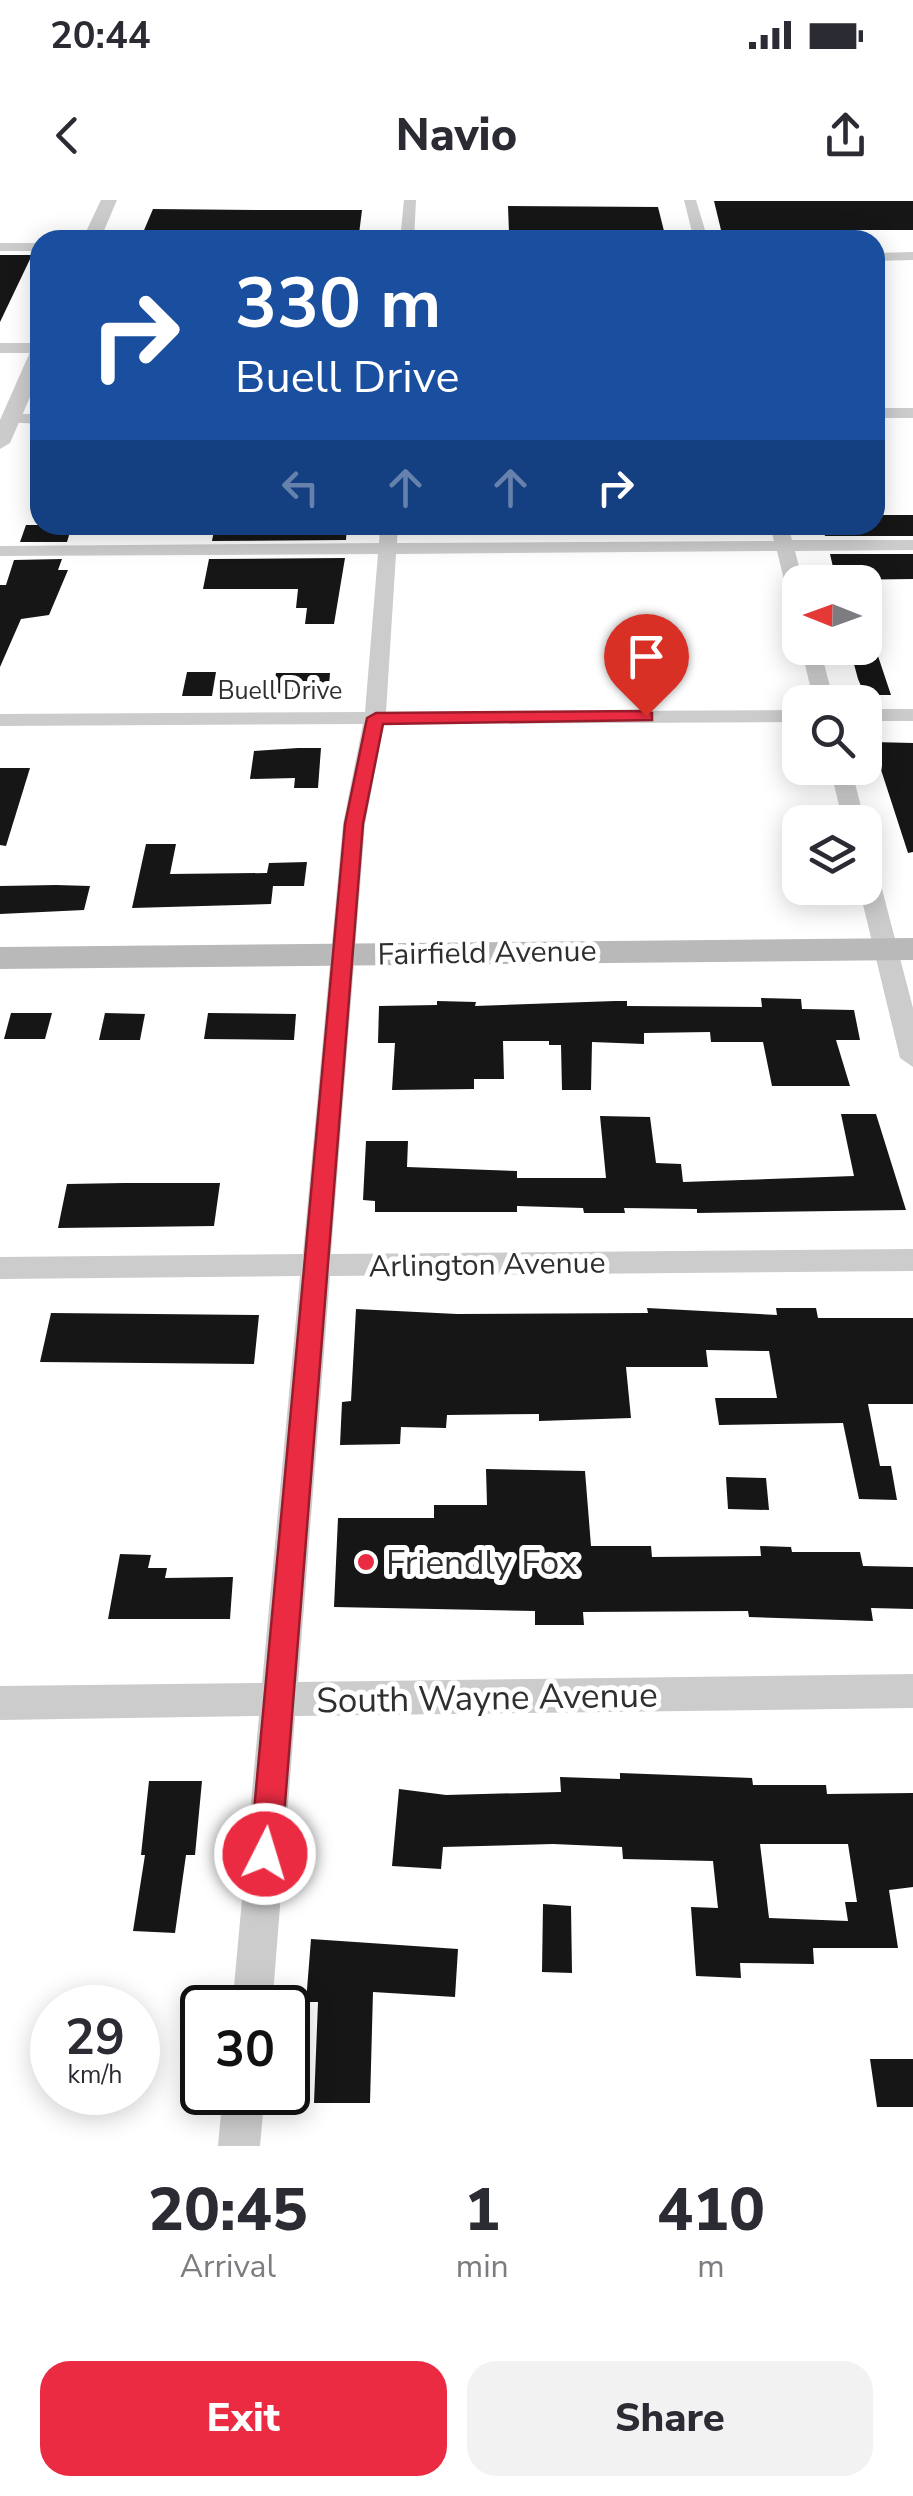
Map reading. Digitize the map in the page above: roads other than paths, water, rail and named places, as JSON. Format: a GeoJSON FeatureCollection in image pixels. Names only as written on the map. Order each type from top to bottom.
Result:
{"type":"FeatureCollection","features":[{"type":"Feature","properties":{"kind":"main road","name":"Fairfield Avenue"},"geometry":{"type":"LineString","coordinates":[[0,958],[899,949]]}},
{"type":"Feature","properties":{"kind":"street"},"geometry":{"type":"LineString","coordinates":[[96,230],[109,200]]}},
{"type":"Feature","properties":{"kind":"street"},"geometry":{"type":"LineString","coordinates":[[408,230],[410,200]]}},
{"type":"Feature","properties":{"kind":"street"},"geometry":{"type":"LineString","coordinates":[[690,200],[698,230]]}},
{"type":"Feature","properties":{"kind":"street"},"geometry":{"type":"LineString","coordinates":[[0,248],[30,247]]}},
{"type":"Feature","properties":{"kind":"street"},"geometry":{"type":"LineString","coordinates":[[885,256],[913,256]]}},
{"type":"Feature","properties":{"kind":"street"},"geometry":{"type":"LineString","coordinates":[[0,348],[30,350]]}},
{"type":"Feature","properties":{"kind":"street"},"geometry":{"type":"LineString","coordinates":[[0,443],[30,375]]}},
{"type":"Feature","properties":{"kind":"street"},"geometry":{"type":"LineString","coordinates":[[885,413],[913,413]]}},
{"type":"Feature","properties":{"kind":"street"},"geometry":{"type":"LineString","coordinates":[[12,419],[30,418]]}},
{"type":"Feature","properties":{"kind":"street"},"geometry":{"type":"LineString","coordinates":[[781,535],[789,565]]}},
{"type":"Feature","properties":{"kind":"street"},"geometry":{"type":"LineString","coordinates":[[254,1985],[354,824],[376,718],[388,537]]}},
{"type":"Feature","properties":{"kind":"street"},"geometry":{"type":"LineString","coordinates":[[0,551],[388,537],[913,545]]}},
{"type":"Feature","properties":{"kind":"street"},"geometry":{"type":"LineString","coordinates":[[882,715],[913,715]]}},
{"type":"Feature","properties":{"kind":"street","name":"Buell Drive"},"geometry":{"type":"LineString","coordinates":[[0,720],[782,716]]}},
{"type":"Feature","properties":{"kind":"street"},"geometry":{"type":"LineString","coordinates":[[881,905],[899,949],[913,1058]]}},
{"type":"Feature","properties":{"kind":"street","name":"Arlington Avenue"},"geometry":{"type":"LineString","coordinates":[[0,1268],[913,1260]]}},
{"type":"Feature","properties":{"kind":"street","name":"South Wayne Avenue"},"geometry":{"type":"LineString","coordinates":[[0,1703],[913,1691]]}},
{"type":"Feature","properties":{"kind":"street"},"geometry":{"type":"LineString","coordinates":[[239,2146],[242,2115]]}},
{"type":"Feature","properties":{"kind":"place","name":"Friendly Fox"},"geometry":{"type":"Point","coordinates":[366,1562]}}]}
